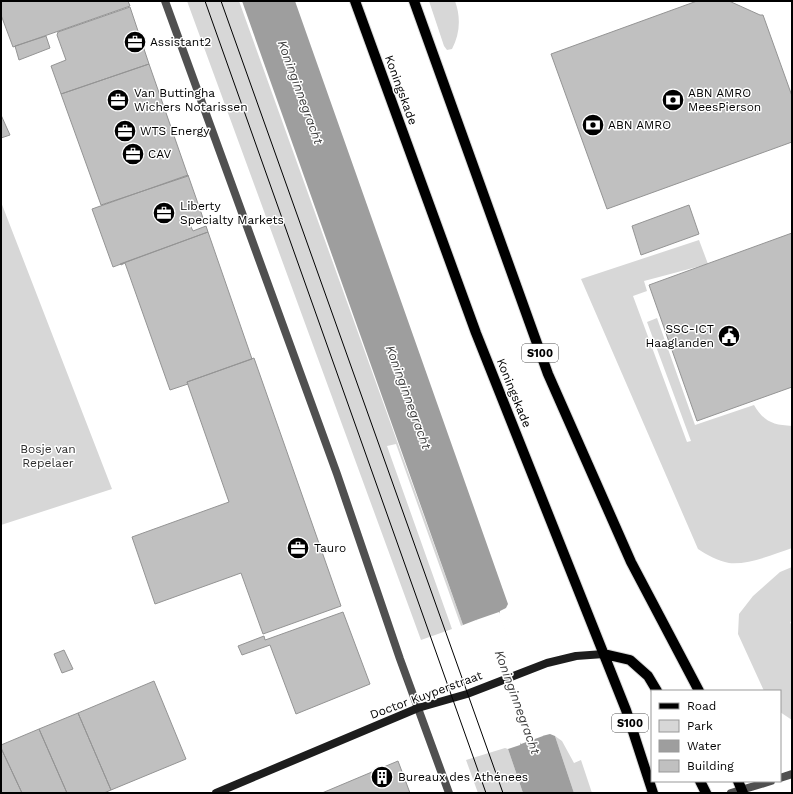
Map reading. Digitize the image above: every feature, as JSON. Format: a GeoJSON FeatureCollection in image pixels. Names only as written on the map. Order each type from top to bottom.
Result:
{"type":"FeatureCollection","features":[{"type":"Feature","properties":{"kind":"main road","name":"Koningskade"},"geometry":{"type":"LineString","coordinates":[[354,1],[476,333],[626,710],[653,793]]}},
{"type":"Feature","properties":{"kind":"main road","name":"S100"},"geometry":{"type":"LineString","coordinates":[[414,1],[548,374],[631,562],[697,690]]}},
{"type":"Feature","properties":{"kind":"main road"},"geometry":{"type":"LineString","coordinates":[[604,654],[630,660],[648,676],[656,690]]}},
{"type":"Feature","properties":{"kind":"main road"},"geometry":{"type":"LineString","coordinates":[[700,782],[706,793]]}},
{"type":"Feature","properties":{"kind":"street"},"geometry":{"type":"LineString","coordinates":[[165,1],[337,474],[449,793]]}},
{"type":"Feature","properties":{"kind":"street","name":"Doctor Kuyperstraat"},"geometry":{"type":"LineString","coordinates":[[216,793],[418,708],[522,674],[547,663],[576,656],[604,654]]}},
{"type":"Feature","properties":{"kind":"street"},"geometry":{"type":"LineString","coordinates":[[781,778],[792,774]]}},
{"type":"Feature","properties":{"kind":"street"},"geometry":{"type":"LineString","coordinates":[[730,793],[740,788],[767,782]]}},
{"type":"Feature","properties":{"kind":"green space"},"geometry":{"type":"Polygon","coordinates":[[[187,1],[239,1],[463,625],[461,626],[396,444],[387,446],[452,629],[421,640],[187,1]]]}},
{"type":"Feature","properties":{"kind":"green space"},"geometry":{"type":"Polygon","coordinates":[[[429,1],[455,1],[459,25],[457,37],[452,49],[447,50],[444,46],[429,1]]]}},
{"type":"Feature","properties":{"kind":"green space","name":"Bosje van Repelaer"},"geometry":{"type":"Polygon","coordinates":[[[1,202],[112,489],[1,525],[1,202]]]}},
{"type":"Feature","properties":{"kind":"green space"},"geometry":{"type":"Polygon","coordinates":[[[699,240],[708,264],[644,281],[647,291],[633,296],[687,442],[691,441],[647,322],[657,318],[695,425],[754,405],[761,415],[770,422],[779,425],[792,426],[792,548],[745,562],[725,562],[713,558],[698,549],[581,279],[699,240]]]}},
{"type":"Feature","properties":{"kind":"green space"},"geometry":{"type":"Polygon","coordinates":[[[792,567],[792,621],[790,622],[792,626],[792,720],[781,713],[781,690],[764,690],[738,634],[739,614],[753,596],[780,572],[792,567]]]}},
{"type":"Feature","properties":{"kind":"green space"},"geometry":{"type":"Polygon","coordinates":[[[555,736],[562,741],[574,763],[581,760],[592,793],[574,793],[555,736]]]}},
{"type":"Feature","properties":{"kind":"green space"},"geometry":{"type":"Polygon","coordinates":[[[505,748],[508,749],[523,793],[478,793],[466,760],[505,748]]]}},
{"type":"Feature","properties":{"kind":"water","name":"Koninginnegracht"},"geometry":{"type":"Polygon","coordinates":[[[242,1],[295,1],[508,604],[506,608],[500,611],[499,614],[542,736],[550,734],[555,736],[574,793],[523,793],[508,749],[520,745],[521,742],[478,622],[476,620],[463,625],[242,1]]]}},
{"type":"Feature","properties":{"kind":"pier"},"geometry":{"type":"Polygon","coordinates":[[[499,612],[543,736],[521,744],[476,620],[499,612]]]}},
{"type":"Feature","properties":{"kind":"building"},"geometry":{"type":"Polygon","coordinates":[[[1,1],[128,1],[130,6],[13,47],[1,15],[1,1]]]}},
{"type":"Feature","properties":{"kind":"building"},"geometry":{"type":"Polygon","coordinates":[[[697,1],[729,1],[763,15],[792,96],[792,142],[607,209],[551,54],[697,1]]]}},
{"type":"Feature","properties":{"kind":"building"},"geometry":{"type":"Polygon","coordinates":[[[130,7],[149,64],[61,94],[51,66],[66,60],[57,35],[58,32],[130,7]]]}},
{"type":"Feature","properties":{"kind":"building"},"geometry":{"type":"Polygon","coordinates":[[[46,36],[50,48],[19,60],[15,46],[46,36]]]}},
{"type":"Feature","properties":{"kind":"building"},"geometry":{"type":"Polygon","coordinates":[[[149,64],[188,176],[101,205],[61,94],[149,64]]]}},
{"type":"Feature","properties":{"kind":"building"},"geometry":{"type":"Polygon","coordinates":[[[1,115],[10,135],[1,138],[1,115]]]}},
{"type":"Feature","properties":{"kind":"building"},"geometry":{"type":"Polygon","coordinates":[[[188,175],[203,218],[189,223],[193,231],[206,226],[208,232],[113,267],[92,209],[188,175]]]}},
{"type":"Feature","properties":{"kind":"building"},"geometry":{"type":"Polygon","coordinates":[[[689,205],[699,234],[641,255],[632,226],[689,205]]]}},
{"type":"Feature","properties":{"kind":"building"},"geometry":{"type":"Polygon","coordinates":[[[208,232],[252,359],[187,382],[188,384],[170,390],[125,263],[120,264],[208,232]]]}},
{"type":"Feature","properties":{"kind":"building","name":"SSC-ICT Haaglanden"},"geometry":{"type":"Polygon","coordinates":[[[792,233],[792,387],[697,421],[649,285],[792,233]]]}},
{"type":"Feature","properties":{"kind":"building"},"geometry":{"type":"Polygon","coordinates":[[[254,358],[341,606],[263,634],[241,573],[155,604],[132,537],[229,502],[187,382],[254,358]]]}},
{"type":"Feature","properties":{"kind":"building"},"geometry":{"type":"Polygon","coordinates":[[[343,612],[370,684],[296,714],[270,645],[242,655],[238,646],[264,636],[265,640],[343,612]]]}},
{"type":"Feature","properties":{"kind":"building"},"geometry":{"type":"Polygon","coordinates":[[[64,650],[73,669],[62,673],[54,654],[64,650]]]}},
{"type":"Feature","properties":{"kind":"building"},"geometry":{"type":"Polygon","coordinates":[[[154,681],[186,759],[111,790],[78,713],[154,681]]]}},
{"type":"Feature","properties":{"kind":"building"},"geometry":{"type":"Polygon","coordinates":[[[78,713],[111,790],[104,793],[67,793],[39,729],[78,713]]]}},
{"type":"Feature","properties":{"kind":"building"},"geometry":{"type":"Polygon","coordinates":[[[39,729],[67,793],[22,793],[1,748],[1,745],[39,729]]]}},
{"type":"Feature","properties":{"kind":"building"},"geometry":{"type":"Polygon","coordinates":[[[1,748],[22,793],[1,793],[1,748]]]}},
{"type":"Feature","properties":{"kind":"building","name":"Bureaux des Athénees"},"geometry":{"type":"Polygon","coordinates":[[[398,761],[410,793],[322,793],[398,761]]]}},
{"type":"Feature","properties":{"kind":"tram line"},"geometry":{"type":"LineString","coordinates":[[205,1],[486,793]]}},
{"type":"Feature","properties":{"kind":"tram line"},"geometry":{"type":"LineString","coordinates":[[221,1],[503,793]]}},
{"type":"Feature","properties":{"kind":"place","name":"Assistant2"},"geometry":{"type":"Point","coordinates":[135,42]}},
{"type":"Feature","properties":{"kind":"place","name":"Van Buttingha Wichers Notarissen"},"geometry":{"type":"Point","coordinates":[118,100]}},
{"type":"Feature","properties":{"kind":"place","name":"ABN AMRO MeesPierson"},"geometry":{"type":"Point","coordinates":[673,100]}},
{"type":"Feature","properties":{"kind":"place","name":"ABN AMRO"},"geometry":{"type":"Point","coordinates":[593,125]}},
{"type":"Feature","properties":{"kind":"place","name":"WTS Energy"},"geometry":{"type":"Point","coordinates":[125,131]}},
{"type":"Feature","properties":{"kind":"place","name":"CAV"},"geometry":{"type":"Point","coordinates":[133,154]}},
{"type":"Feature","properties":{"kind":"place","name":"Liberty Specialty Markets"},"geometry":{"type":"Point","coordinates":[164,213]}},
{"type":"Feature","properties":{"kind":"place","name":"SSC-ICT Haaglanden"},"geometry":{"type":"Point","coordinates":[729,336]}},
{"type":"Feature","properties":{"kind":"place","name":"Tauro"},"geometry":{"type":"Point","coordinates":[298,548]}},
{"type":"Feature","properties":{"kind":"place","name":"Bureaux des Athénees"},"geometry":{"type":"Point","coordinates":[382,777]}}]}
